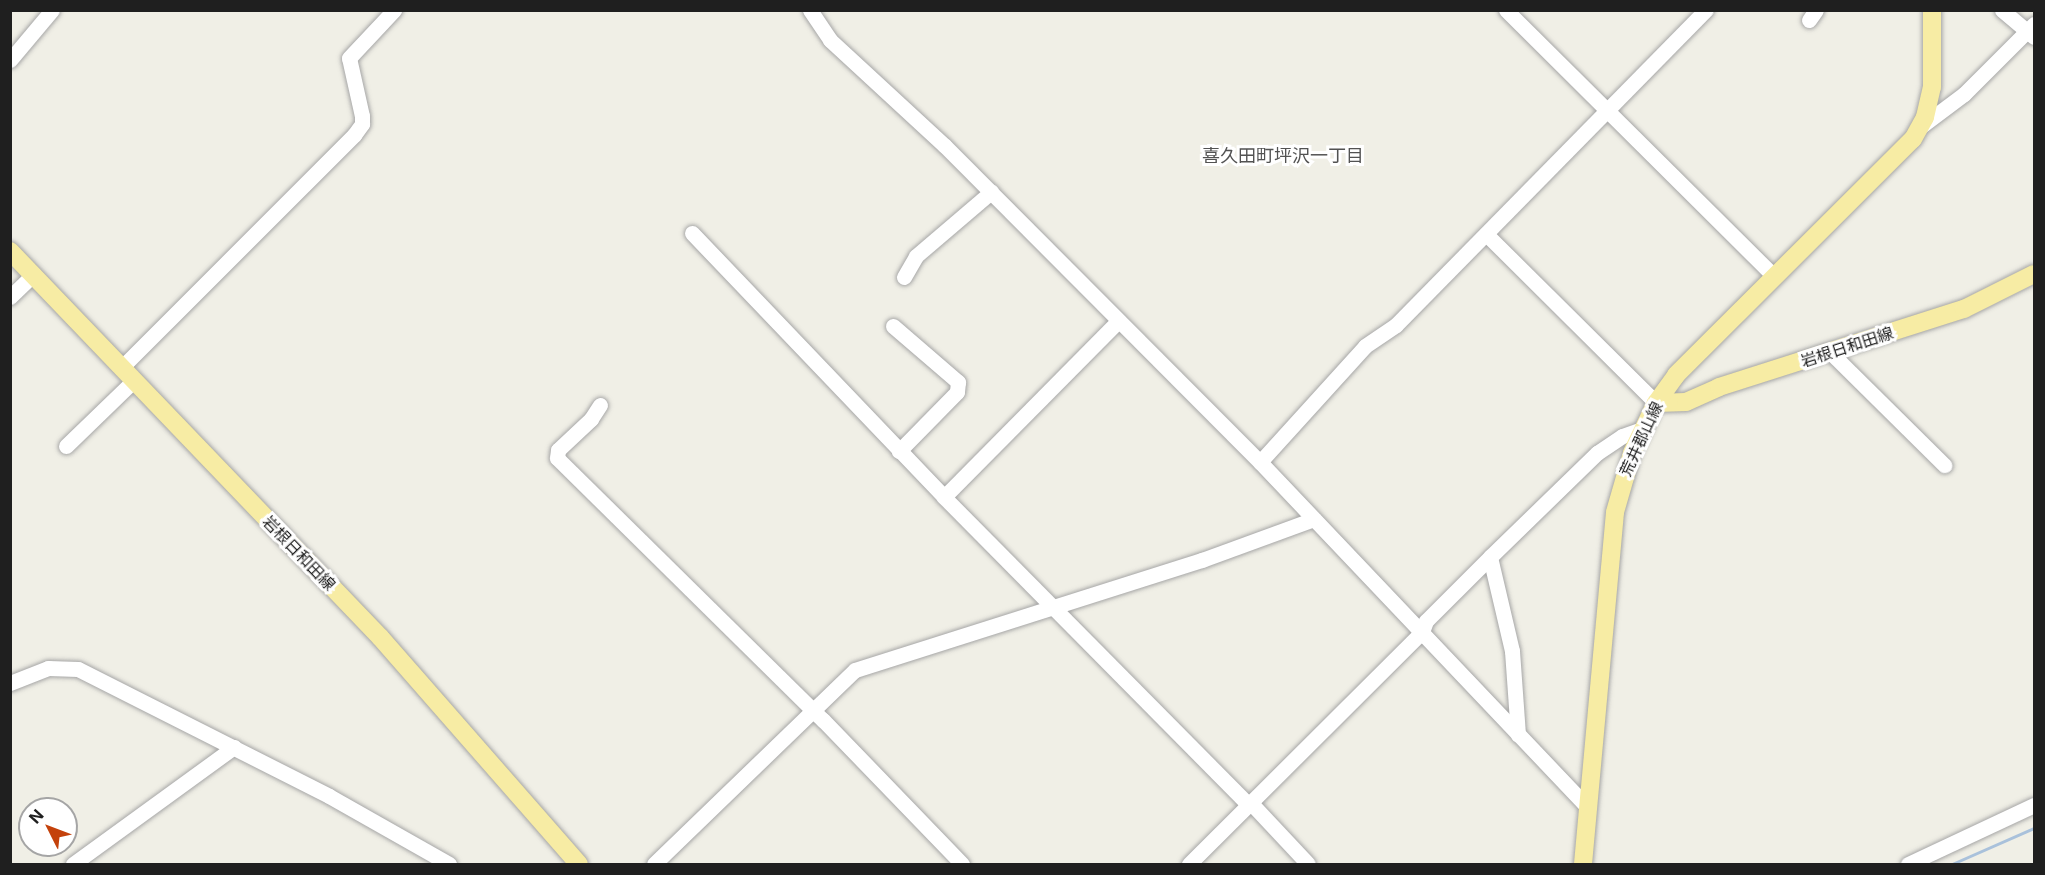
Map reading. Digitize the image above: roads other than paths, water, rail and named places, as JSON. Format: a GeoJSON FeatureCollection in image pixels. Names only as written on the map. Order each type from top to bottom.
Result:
{"type":"FeatureCollection","features":[{"type":"Feature","properties":{"kind":"main road","name":"荒井郡山線"},"geometry":{"type":"LineString","coordinates":[[1583,864],[1614,512],[1622,478],[1642,429],[1656,403],[1687,363],[1896,159],[1920,127],[1932,87],[1932,10]]}},
{"type":"Feature","properties":{"kind":"main road","name":"岩根日和田線"},"geometry":{"type":"LineString","coordinates":[[10,251],[380,637],[579,864]]}},
{"type":"Feature","properties":{"kind":"main road","name":"岩根日和田線"},"geometry":{"type":"LineString","coordinates":[[1656,403],[1686,402],[1964,309],[2034,274]]}},
{"type":"Feature","properties":{"kind":"street"},"geometry":{"type":"LineString","coordinates":[[10,60],[52,10]]}},
{"type":"Feature","properties":{"kind":"street"},"geometry":{"type":"LineString","coordinates":[[66,446],[127,375],[354,135],[362,124],[362,116],[349,58],[394,10]]}},
{"type":"Feature","properties":{"kind":"street"},"geometry":{"type":"LineString","coordinates":[[810,10],[830,40],[991,192],[1260,462],[1588,808]]}},
{"type":"Feature","properties":{"kind":"street"},"geometry":{"type":"LineString","coordinates":[[1506,10],[1775,277]]}},
{"type":"Feature","properties":{"kind":"street"},"geometry":{"type":"LineString","coordinates":[[1260,462],[1365,346],[1396,325],[1706,10]]}},
{"type":"Feature","properties":{"kind":"street"},"geometry":{"type":"LineString","coordinates":[[1920,127],[1964,94],[2032,31],[2002,10]]}},
{"type":"Feature","properties":{"kind":"street"},"geometry":{"type":"LineString","coordinates":[[904,277],[916,256],[991,192]]}},
{"type":"Feature","properties":{"kind":"street"},"geometry":{"type":"LineString","coordinates":[[692,233],[899,451],[1308,864]]}},
{"type":"Feature","properties":{"kind":"street"},"geometry":{"type":"LineString","coordinates":[[1486,234],[1656,403]]}},
{"type":"Feature","properties":{"kind":"street"},"geometry":{"type":"LineString","coordinates":[[10,297],[34,274]]}},
{"type":"Feature","properties":{"kind":"street"},"geometry":{"type":"LineString","coordinates":[[944,497],[1118,321]]}},
{"type":"Feature","properties":{"kind":"street"},"geometry":{"type":"LineString","coordinates":[[893,326],[958,382],[957,392],[899,451]]}},
{"type":"Feature","properties":{"kind":"street"},"geometry":{"type":"LineString","coordinates":[[1830,352],[1944,465]]}},
{"type":"Feature","properties":{"kind":"street"},"geometry":{"type":"LineString","coordinates":[[600,405],[591,419],[558,450],[557,458],[812,709],[962,864]]}},
{"type":"Feature","properties":{"kind":"street"},"geometry":{"type":"LineString","coordinates":[[1189,864],[1422,632],[1426,621],[1597,453],[1622,436],[1642,429]]}},
{"type":"Feature","properties":{"kind":"street"},"geometry":{"type":"LineString","coordinates":[[654,864],[812,709],[861,667],[1053,607],[1314,519]]}},
{"type":"Feature","properties":{"kind":"street"},"geometry":{"type":"LineString","coordinates":[[1490,557],[1512,651],[1518,735]]}},
{"type":"Feature","properties":{"kind":"street"},"geometry":{"type":"LineString","coordinates":[[10,683],[48,668],[78,669],[234,747],[449,864]]}},
{"type":"Feature","properties":{"kind":"street"},"geometry":{"type":"LineString","coordinates":[[72,864],[234,747]]}},
{"type":"Feature","properties":{"kind":"street"},"geometry":{"type":"LineString","coordinates":[[1908,864],[2034,805]]}},
{"type":"Feature","properties":{"kind":"waterway"},"geometry":{"type":"LineString","coordinates":[[1952,864],[2034,828]]}},
{"type":"Feature","properties":{"kind":"district","name":"喜久田町坪沢一丁目"},"geometry":{"type":"Point","coordinates":[1283,156]}}]}
